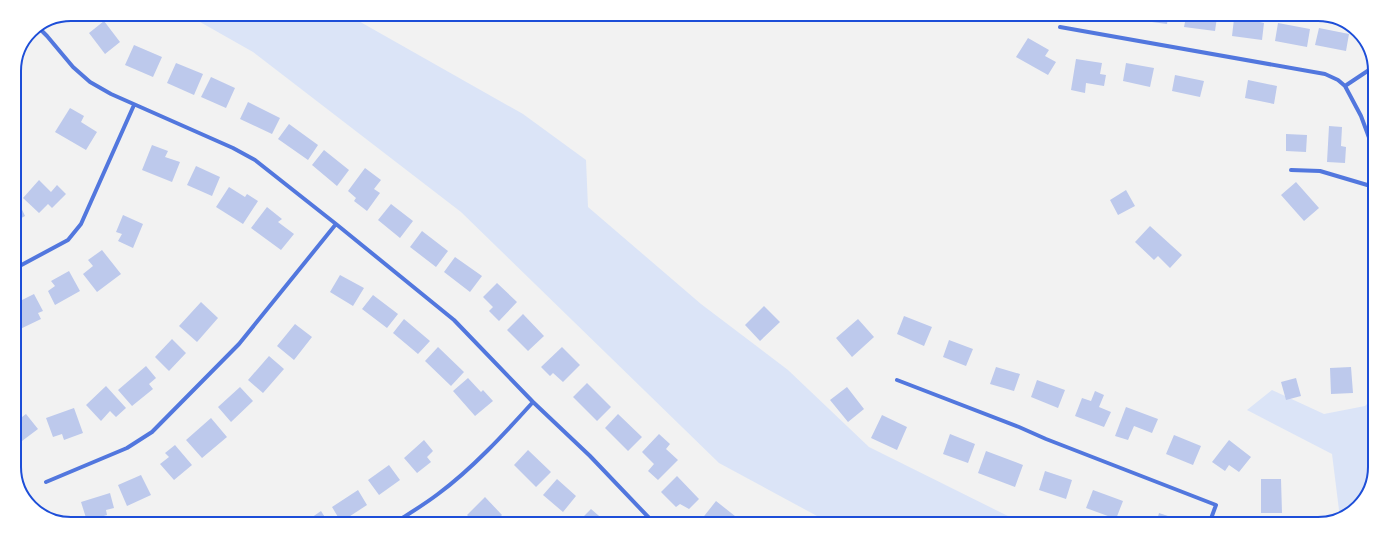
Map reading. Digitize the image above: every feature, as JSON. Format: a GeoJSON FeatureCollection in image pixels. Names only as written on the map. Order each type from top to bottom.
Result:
{"type":"FeatureCollection","features":[{"type":"Feature","properties":{"kind":"street"},"geometry":{"type":"LineString","coordinates":[[1060,27],[1325,74],[1338,80],[1345,86],[1361,116],[1368,135]]}},
{"type":"Feature","properties":{"kind":"street"},"geometry":{"type":"LineString","coordinates":[[42,30],[73,67],[90,82],[134,105],[233,148],[255,160],[336,224],[454,320],[533,402],[590,456],[648,517]]}},
{"type":"Feature","properties":{"kind":"street"},"geometry":{"type":"LineString","coordinates":[[1345,86],[1368,71]]}},
{"type":"Feature","properties":{"kind":"street"},"geometry":{"type":"LineString","coordinates":[[21,265],[68,240],[81,224],[134,105]]}},
{"type":"Feature","properties":{"kind":"street"},"geometry":{"type":"LineString","coordinates":[[1291,170],[1320,171],[1368,185]]}},
{"type":"Feature","properties":{"kind":"street"},"geometry":{"type":"LineString","coordinates":[[46,482],[127,448],[152,432],[239,344],[336,224]]}},
{"type":"Feature","properties":{"kind":"street"},"geometry":{"type":"LineString","coordinates":[[897,380],[1216,505],[1212,517]]}},
{"type":"Feature","properties":{"kind":"street"},"geometry":{"type":"LineString","coordinates":[[404,517],[437,495],[457,478],[509,428],[533,402]]}},
{"type":"Feature","properties":{"kind":"shaded area"},"geometry":{"type":"Polygon","coordinates":[[[198,21],[359,21],[523,114],[586,160],[588,207],[701,304],[788,370],[869,447],[1010,517],[819,517],[719,463],[461,212],[253,52],[198,21]]]}},
{"type":"Feature","properties":{"kind":"shaded area"},"geometry":{"type":"Polygon","coordinates":[[[1272,390],[1324,414],[1365,406],[1368,403],[1368,474],[1358,498],[1346,509],[1339,512],[1332,454],[1247,410],[1272,390]]]}},
{"type":"Feature","properties":{"kind":"building"},"geometry":{"type":"Polygon","coordinates":[[[104,21],[120,42],[105,54],[89,33],[104,21]]]}},
{"type":"Feature","properties":{"kind":"building"},"geometry":{"type":"Polygon","coordinates":[[[1144,21],[1167,21],[1167,24],[1144,21]]]}},
{"type":"Feature","properties":{"kind":"building"},"geometry":{"type":"Polygon","coordinates":[[[1185,21],[1216,21],[1215,31],[1184,27],[1185,21]]]}},
{"type":"Feature","properties":{"kind":"building"},"geometry":{"type":"Polygon","coordinates":[[[1234,21],[1255,21],[1264,23],[1262,40],[1232,36],[1234,21]]]}},
{"type":"Feature","properties":{"kind":"building"},"geometry":{"type":"Polygon","coordinates":[[[1278,23],[1310,29],[1307,47],[1275,41],[1278,23]]]}},
{"type":"Feature","properties":{"kind":"building"},"geometry":{"type":"Polygon","coordinates":[[[1319,28],[1349,34],[1346,51],[1315,45],[1319,28]]]}},
{"type":"Feature","properties":{"kind":"building"},"geometry":{"type":"Polygon","coordinates":[[[1028,38],[1049,50],[1045,56],[1056,62],[1048,75],[1016,57],[1028,38]]]}},
{"type":"Feature","properties":{"kind":"building"},"geometry":{"type":"Polygon","coordinates":[[[134,45],[162,57],[153,77],[125,65],[134,45]]]}},
{"type":"Feature","properties":{"kind":"building"},"geometry":{"type":"Polygon","coordinates":[[[1076,59],[1102,63],[1100,74],[1106,75],[1104,86],[1086,83],[1085,93],[1071,90],[1076,59]]]}},
{"type":"Feature","properties":{"kind":"building"},"geometry":{"type":"Polygon","coordinates":[[[176,63],[203,74],[194,95],[167,83],[176,63]]]}},
{"type":"Feature","properties":{"kind":"building"},"geometry":{"type":"Polygon","coordinates":[[[1126,63],[1154,68],[1150,87],[1123,81],[1126,63]]]}},
{"type":"Feature","properties":{"kind":"building"},"geometry":{"type":"Polygon","coordinates":[[[1175,75],[1204,81],[1200,97],[1172,91],[1175,75]]]}},
{"type":"Feature","properties":{"kind":"building"},"geometry":{"type":"Polygon","coordinates":[[[211,77],[235,88],[226,108],[201,97],[211,77]]]}},
{"type":"Feature","properties":{"kind":"building"},"geometry":{"type":"Polygon","coordinates":[[[1248,80],[1277,86],[1274,104],[1245,98],[1248,80]]]}},
{"type":"Feature","properties":{"kind":"building"},"geometry":{"type":"Polygon","coordinates":[[[248,102],[280,118],[272,134],[240,119],[248,102]]]}},
{"type":"Feature","properties":{"kind":"building"},"geometry":{"type":"Polygon","coordinates":[[[70,108],[84,116],[81,122],[97,132],[86,150],[55,132],[70,108]]]}},
{"type":"Feature","properties":{"kind":"building"},"geometry":{"type":"Polygon","coordinates":[[[289,124],[318,145],[308,160],[278,139],[289,124]]]}},
{"type":"Feature","properties":{"kind":"building"},"geometry":{"type":"Polygon","coordinates":[[[1329,126],[1342,127],[1341,146],[1346,147],[1345,163],[1327,162],[1329,126]]]}},
{"type":"Feature","properties":{"kind":"building"},"geometry":{"type":"Polygon","coordinates":[[[1286,134],[1307,135],[1306,152],[1286,151],[1286,134]]]}},
{"type":"Feature","properties":{"kind":"building"},"geometry":{"type":"Polygon","coordinates":[[[152,145],[168,151],[165,157],[180,162],[172,182],[142,170],[152,145]]]}},
{"type":"Feature","properties":{"kind":"building"},"geometry":{"type":"Polygon","coordinates":[[[324,150],[349,170],[337,186],[312,165],[324,150]]]}},
{"type":"Feature","properties":{"kind":"building"},"geometry":{"type":"Polygon","coordinates":[[[196,166],[220,177],[212,196],[187,185],[196,166]]]}},
{"type":"Feature","properties":{"kind":"building"},"geometry":{"type":"Polygon","coordinates":[[[365,168],[381,180],[374,189],[380,193],[367,211],[354,201],[356,198],[348,191],[365,168]]]}},
{"type":"Feature","properties":{"kind":"building"},"geometry":{"type":"Polygon","coordinates":[[[39,180],[51,192],[57,185],[66,194],[52,208],[48,204],[39,213],[23,198],[39,180]]]}},
{"type":"Feature","properties":{"kind":"building"},"geometry":{"type":"Polygon","coordinates":[[[1296,182],[1319,208],[1304,221],[1281,195],[1296,182]]]}},
{"type":"Feature","properties":{"kind":"building"},"geometry":{"type":"Polygon","coordinates":[[[229,187],[245,197],[247,194],[258,201],[243,224],[216,207],[229,187]]]}},
{"type":"Feature","properties":{"kind":"building"},"geometry":{"type":"Polygon","coordinates":[[[1126,190],[1135,206],[1118,215],[1110,200],[1126,190]]]}},
{"type":"Feature","properties":{"kind":"building"},"geometry":{"type":"Polygon","coordinates":[[[391,204],[413,221],[400,238],[378,220],[391,204]]]}},
{"type":"Feature","properties":{"kind":"building"},"geometry":{"type":"Polygon","coordinates":[[[21,207],[25,216],[21,218],[21,207]]]}},
{"type":"Feature","properties":{"kind":"building"},"geometry":{"type":"Polygon","coordinates":[[[267,207],[282,219],[278,222],[294,234],[281,250],[251,228],[267,207]]]}},
{"type":"Feature","properties":{"kind":"building"},"geometry":{"type":"Polygon","coordinates":[[[123,215],[143,224],[133,248],[118,241],[122,234],[116,232],[123,215]]]}},
{"type":"Feature","properties":{"kind":"building"},"geometry":{"type":"Polygon","coordinates":[[[1150,226],[1182,255],[1170,268],[1158,256],[1154,260],[1135,242],[1150,226]]]}},
{"type":"Feature","properties":{"kind":"building"},"geometry":{"type":"Polygon","coordinates":[[[422,231],[448,251],[436,267],[410,247],[422,231]]]}},
{"type":"Feature","properties":{"kind":"building"},"geometry":{"type":"Polygon","coordinates":[[[102,250],[121,274],[97,292],[83,274],[93,266],[88,260],[102,250]]]}},
{"type":"Feature","properties":{"kind":"building"},"geometry":{"type":"Polygon","coordinates":[[[455,257],[482,276],[470,292],[444,272],[455,257]]]}},
{"type":"Feature","properties":{"kind":"building"},"geometry":{"type":"Polygon","coordinates":[[[69,271],[80,291],[55,305],[48,291],[55,286],[51,281],[69,271]]]}},
{"type":"Feature","properties":{"kind":"building"},"geometry":{"type":"Polygon","coordinates":[[[340,275],[364,288],[353,306],[330,292],[340,275]]]}},
{"type":"Feature","properties":{"kind":"building"},"geometry":{"type":"Polygon","coordinates":[[[497,283],[517,302],[499,321],[489,311],[493,307],[483,297],[497,283]]]}},
{"type":"Feature","properties":{"kind":"building"},"geometry":{"type":"Polygon","coordinates":[[[34,294],[43,311],[38,313],[41,319],[21,329],[21,300],[34,294]]]}},
{"type":"Feature","properties":{"kind":"building"},"geometry":{"type":"Polygon","coordinates":[[[373,295],[398,314],[387,328],[362,309],[373,295]]]}},
{"type":"Feature","properties":{"kind":"building"},"geometry":{"type":"Polygon","coordinates":[[[201,302],[218,318],[197,342],[179,326],[201,302]]]}},
{"type":"Feature","properties":{"kind":"building"},"geometry":{"type":"Polygon","coordinates":[[[764,306],[780,322],[760,341],[745,325],[764,306]]]}},
{"type":"Feature","properties":{"kind":"building"},"geometry":{"type":"Polygon","coordinates":[[[523,314],[544,336],[528,351],[507,330],[523,314]]]}},
{"type":"Feature","properties":{"kind":"building"},"geometry":{"type":"Polygon","coordinates":[[[904,316],[932,327],[924,346],[897,334],[904,316]]]}},
{"type":"Feature","properties":{"kind":"building"},"geometry":{"type":"Polygon","coordinates":[[[404,319],[430,341],[418,354],[393,333],[404,319]]]}},
{"type":"Feature","properties":{"kind":"building"},"geometry":{"type":"Polygon","coordinates":[[[858,319],[874,337],[852,357],[836,338],[858,319]]]}},
{"type":"Feature","properties":{"kind":"building"},"geometry":{"type":"Polygon","coordinates":[[[295,324],[312,337],[294,360],[277,346],[295,324]]]}},
{"type":"Feature","properties":{"kind":"building"},"geometry":{"type":"Polygon","coordinates":[[[172,339],[186,353],[169,371],[155,357],[172,339]]]}},
{"type":"Feature","properties":{"kind":"building"},"geometry":{"type":"Polygon","coordinates":[[[949,340],[973,349],[966,366],[943,357],[949,340]]]}},
{"type":"Feature","properties":{"kind":"building"},"geometry":{"type":"Polygon","coordinates":[[[438,347],[464,372],[451,386],[425,361],[438,347]]]}},
{"type":"Feature","properties":{"kind":"building"},"geometry":{"type":"Polygon","coordinates":[[[562,347],[580,365],[563,382],[553,373],[550,376],[541,367],[562,347]]]}},
{"type":"Feature","properties":{"kind":"building"},"geometry":{"type":"Polygon","coordinates":[[[269,356],[284,369],[263,393],[248,380],[269,356]]]}},
{"type":"Feature","properties":{"kind":"building"},"geometry":{"type":"Polygon","coordinates":[[[146,366],[156,378],[149,384],[153,389],[132,406],[118,390],[146,366]]]}},
{"type":"Feature","properties":{"kind":"building"},"geometry":{"type":"Polygon","coordinates":[[[996,367],[1020,374],[1014,391],[990,384],[996,367]]]}},
{"type":"Feature","properties":{"kind":"building"},"geometry":{"type":"Polygon","coordinates":[[[1351,367],[1353,393],[1331,394],[1330,368],[1351,367]]]}},
{"type":"Feature","properties":{"kind":"building"},"geometry":{"type":"Polygon","coordinates":[[[468,378],[481,392],[483,390],[493,401],[475,416],[453,391],[468,378]]]}},
{"type":"Feature","properties":{"kind":"building"},"geometry":{"type":"Polygon","coordinates":[[[1296,378],[1301,396],[1286,400],[1281,382],[1296,378]]]}},
{"type":"Feature","properties":{"kind":"building"},"geometry":{"type":"Polygon","coordinates":[[[1037,380],[1065,390],[1058,408],[1031,397],[1037,380]]]}},
{"type":"Feature","properties":{"kind":"building"},"geometry":{"type":"Polygon","coordinates":[[[587,383],[611,407],[597,421],[573,397],[587,383]]]}},
{"type":"Feature","properties":{"kind":"building"},"geometry":{"type":"Polygon","coordinates":[[[106,386],[126,408],[116,417],[110,411],[101,421],[86,405],[106,386]]]}},
{"type":"Feature","properties":{"kind":"building"},"geometry":{"type":"Polygon","coordinates":[[[240,387],[253,401],[231,422],[218,407],[240,387]]]}},
{"type":"Feature","properties":{"kind":"building"},"geometry":{"type":"Polygon","coordinates":[[[847,387],[864,409],[848,422],[830,400],[847,387]]]}},
{"type":"Feature","properties":{"kind":"building"},"geometry":{"type":"Polygon","coordinates":[[[1095,391],[1104,395],[1099,407],[1111,412],[1104,427],[1075,416],[1082,398],[1091,401],[1095,391]]]}},
{"type":"Feature","properties":{"kind":"building"},"geometry":{"type":"Polygon","coordinates":[[[1126,407],[1158,419],[1152,433],[1134,426],[1128,440],[1115,436],[1126,407]]]}},
{"type":"Feature","properties":{"kind":"building"},"geometry":{"type":"Polygon","coordinates":[[[74,408],[83,433],[64,440],[62,434],[53,437],[46,418],[74,408]]]}},
{"type":"Feature","properties":{"kind":"building"},"geometry":{"type":"Polygon","coordinates":[[[26,414],[38,429],[21,442],[21,418],[26,414]]]}},
{"type":"Feature","properties":{"kind":"building"},"geometry":{"type":"Polygon","coordinates":[[[618,414],[642,437],[628,451],[605,428],[618,414]]]}},
{"type":"Feature","properties":{"kind":"building"},"geometry":{"type":"Polygon","coordinates":[[[882,415],[907,427],[897,450],[871,438],[882,415]]]}},
{"type":"Feature","properties":{"kind":"building"},"geometry":{"type":"Polygon","coordinates":[[[211,418],[227,437],[202,458],[186,440],[211,418]]]}},
{"type":"Feature","properties":{"kind":"building"},"geometry":{"type":"Polygon","coordinates":[[[659,434],[670,444],[666,449],[678,460],[658,480],[648,471],[654,464],[642,452],[659,434]]]}},
{"type":"Feature","properties":{"kind":"building"},"geometry":{"type":"Polygon","coordinates":[[[950,434],[975,444],[968,463],[943,454],[950,434]]]}},
{"type":"Feature","properties":{"kind":"building"},"geometry":{"type":"Polygon","coordinates":[[[1174,435],[1201,446],[1193,465],[1166,454],[1174,435]]]}},
{"type":"Feature","properties":{"kind":"building"},"geometry":{"type":"Polygon","coordinates":[[[424,440],[433,451],[427,457],[431,462],[417,473],[404,458],[424,440]]]}},
{"type":"Feature","properties":{"kind":"building"},"geometry":{"type":"Polygon","coordinates":[[[1229,440],[1251,457],[1239,472],[1229,465],[1225,471],[1212,462],[1229,440]]]}},
{"type":"Feature","properties":{"kind":"building"},"geometry":{"type":"Polygon","coordinates":[[[175,445],[192,465],[174,480],[160,464],[169,457],[165,453],[175,445]]]}},
{"type":"Feature","properties":{"kind":"building"},"geometry":{"type":"Polygon","coordinates":[[[528,450],[551,472],[536,487],[514,465],[528,450]]]}},
{"type":"Feature","properties":{"kind":"building"},"geometry":{"type":"Polygon","coordinates":[[[986,451],[1023,465],[1015,487],[978,473],[986,451]]]}},
{"type":"Feature","properties":{"kind":"building"},"geometry":{"type":"Polygon","coordinates":[[[389,465],[400,480],[379,495],[368,480],[389,465]]]}},
{"type":"Feature","properties":{"kind":"building"},"geometry":{"type":"Polygon","coordinates":[[[1045,471],[1072,480],[1066,499],[1039,490],[1045,471]]]}},
{"type":"Feature","properties":{"kind":"building"},"geometry":{"type":"Polygon","coordinates":[[[141,475],[151,495],[127,506],[118,485],[141,475]]]}},
{"type":"Feature","properties":{"kind":"building"},"geometry":{"type":"Polygon","coordinates":[[[677,476],[699,499],[689,509],[680,504],[676,507],[661,492],[677,476]]]}},
{"type":"Feature","properties":{"kind":"building"},"geometry":{"type":"Polygon","coordinates":[[[557,479],[576,496],[563,512],[543,495],[557,479]]]}},
{"type":"Feature","properties":{"kind":"building"},"geometry":{"type":"Polygon","coordinates":[[[1261,479],[1281,479],[1282,513],[1261,513],[1261,479]]]}},
{"type":"Feature","properties":{"kind":"building"},"geometry":{"type":"Polygon","coordinates":[[[358,490],[367,505],[349,517],[338,517],[332,507],[358,490]]]}},
{"type":"Feature","properties":{"kind":"building"},"geometry":{"type":"Polygon","coordinates":[[[1093,490],[1123,501],[1117,517],[1111,517],[1086,508],[1093,490]]]}},
{"type":"Feature","properties":{"kind":"building"},"geometry":{"type":"Polygon","coordinates":[[[110,493],[114,508],[106,510],[107,515],[100,517],[86,517],[81,502],[110,493]]]}},
{"type":"Feature","properties":{"kind":"building"},"geometry":{"type":"Polygon","coordinates":[[[485,497],[502,515],[500,517],[469,517],[467,515],[485,497]]]}},
{"type":"Feature","properties":{"kind":"building"},"geometry":{"type":"Polygon","coordinates":[[[716,501],[736,517],[703,517],[716,501]]]}},
{"type":"Feature","properties":{"kind":"building"},"geometry":{"type":"Polygon","coordinates":[[[591,509],[600,517],[583,517],[591,509]]]}},
{"type":"Feature","properties":{"kind":"building"},"geometry":{"type":"Polygon","coordinates":[[[321,511],[325,517],[312,517],[321,511]]]}},
{"type":"Feature","properties":{"kind":"building"},"geometry":{"type":"Polygon","coordinates":[[[1159,513],[1171,517],[1158,517],[1159,513]]]}}]}
